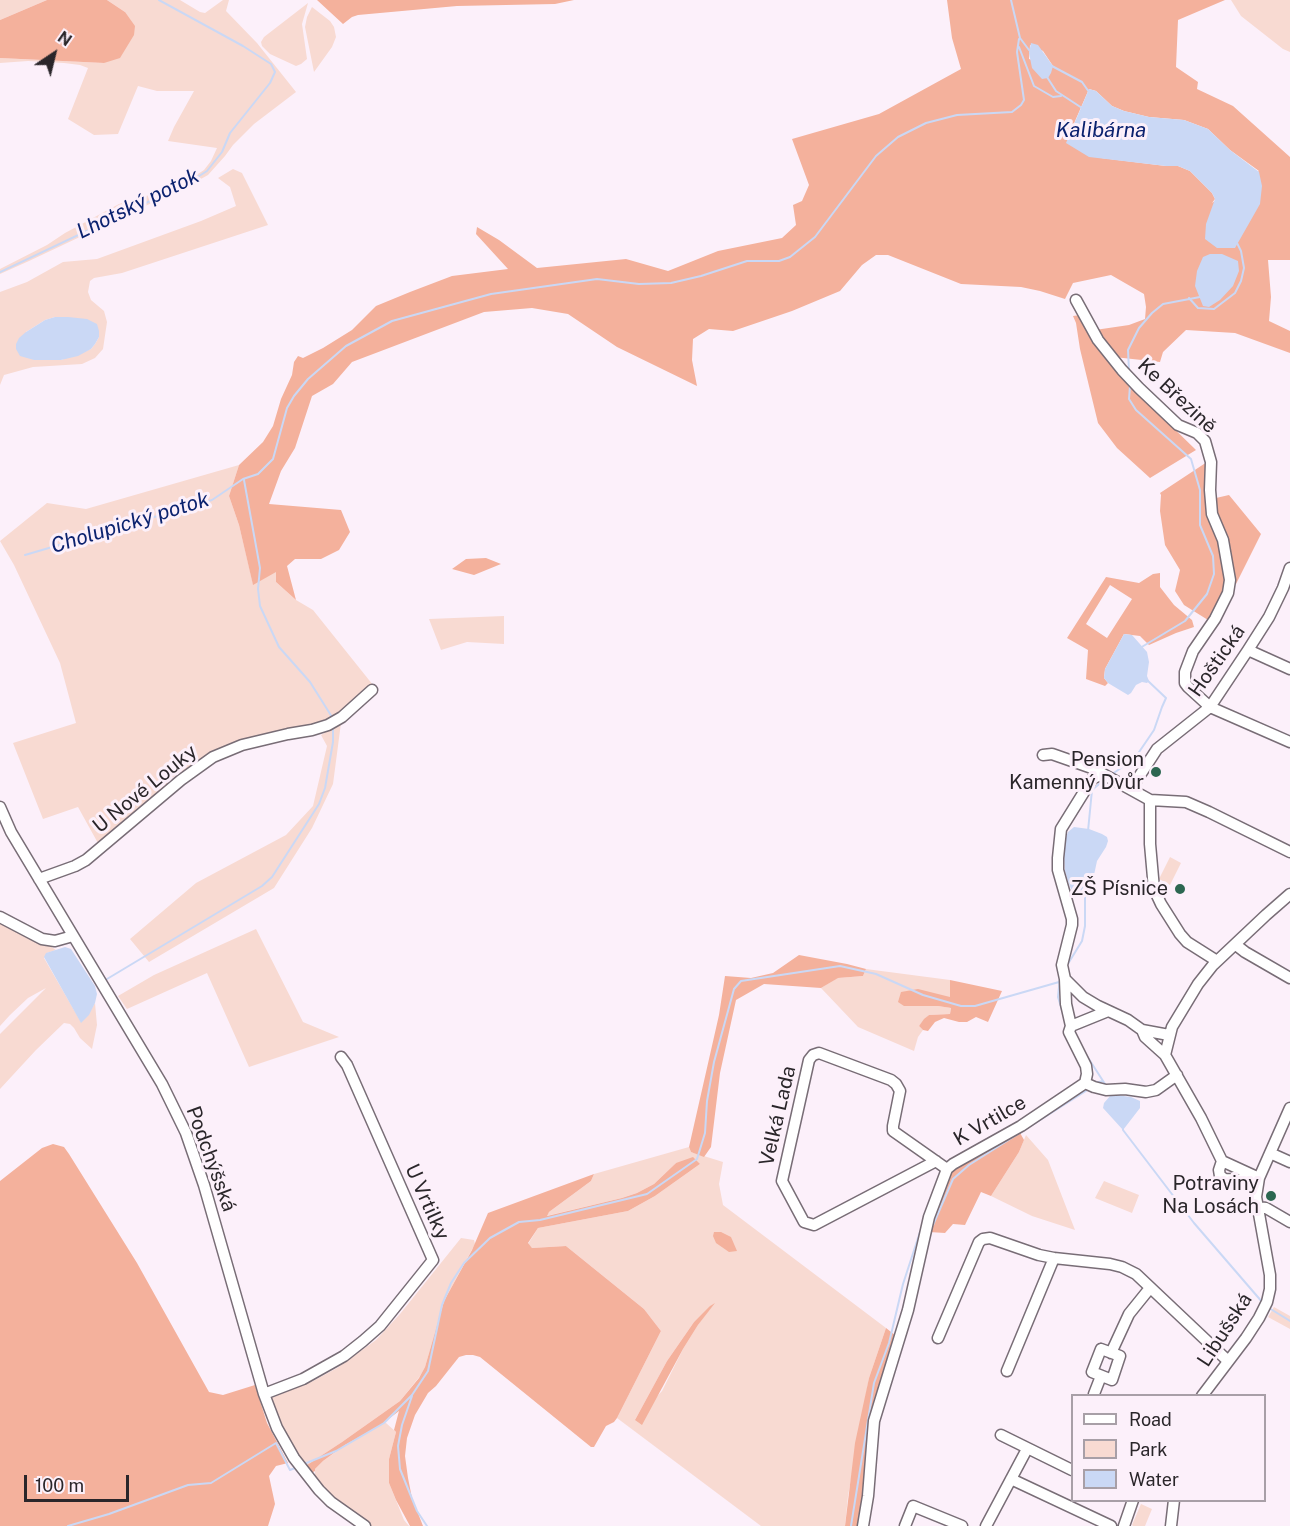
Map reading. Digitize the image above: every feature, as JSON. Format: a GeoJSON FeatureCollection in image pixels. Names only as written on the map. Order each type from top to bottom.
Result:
{"type":"FeatureCollection","features":[{"type":"Feature","properties":{"kind":"street","name":"Ke Březině"},"geometry":{"type":"LineString","coordinates":[[1076,300],[1098,340],[1130,379],[1178,425],[1197,433],[1205,441],[1211,462],[1212,514],[1223,540],[1230,580],[1228,593],[1215,619],[1187,664],[1184,678],[1188,687],[1210,707],[1290,742]]}},
{"type":"Feature","properties":{"kind":"street","name":"Hoštická"},"geometry":{"type":"LineString","coordinates":[[1131,789],[1157,749],[1210,707],[1286,589],[1290,568]]}},
{"type":"Feature","properties":{"kind":"street"},"geometry":{"type":"LineString","coordinates":[[1248,650],[1290,669]]}},
{"type":"Feature","properties":{"kind":"street","name":"U Nové Louky"},"geometry":{"type":"LineString","coordinates":[[39,879],[86,860],[181,780],[213,757],[242,745],[312,730],[328,724],[342,717],[372,690]]}},
{"type":"Feature","properties":{"kind":"street"},"geometry":{"type":"LineString","coordinates":[[1043,755],[1052,754],[1079,763],[1150,800],[1186,802],[1290,852]]}},
{"type":"Feature","properties":{"kind":"street"},"geometry":{"type":"LineString","coordinates":[[1106,776],[1092,779],[1061,829],[1058,870],[1072,919],[1064,955],[1063,973],[1071,1026],[1069,1032],[1087,1070],[1090,1086],[1146,1092],[1156,1090],[1176,1076]]}},
{"type":"Feature","properties":{"kind":"street"},"geometry":{"type":"LineString","coordinates":[[1150,800],[1150,844],[1154,889],[1180,934],[1187,942],[1217,962]]}},
{"type":"Feature","properties":{"kind":"street","name":"Podchýšská"},"geometry":{"type":"LineString","coordinates":[[0,807],[11,832],[162,1084],[186,1133],[204,1185],[264,1394],[277,1428],[294,1458],[325,1496],[365,1526]]}},
{"type":"Feature","properties":{"kind":"street"},"geometry":{"type":"LineString","coordinates":[[1165,1055],[1169,1035],[1198,984],[1217,962],[1290,894]]}},
{"type":"Feature","properties":{"kind":"street"},"geometry":{"type":"LineString","coordinates":[[0,917],[42,939],[55,941],[73,936]]}},
{"type":"Feature","properties":{"kind":"street"},"geometry":{"type":"LineString","coordinates":[[1236,945],[1290,978]]}},
{"type":"Feature","properties":{"kind":"street"},"geometry":{"type":"LineString","coordinates":[[1063,973],[1083,997],[1128,1020],[1142,1030],[1169,1035]]}},
{"type":"Feature","properties":{"kind":"street"},"geometry":{"type":"LineString","coordinates":[[1071,1026],[1108,1011]]}},
{"type":"Feature","properties":{"kind":"street"},"geometry":{"type":"LineString","coordinates":[[1142,1030],[1144,1037],[1165,1055],[1202,1118],[1222,1161],[1220,1176],[1226,1179],[1246,1180],[1255,1177]]}},
{"type":"Feature","properties":{"kind":"street","name":"Velká Lada"},"geometry":{"type":"LineString","coordinates":[[936,1161],[814,1225],[804,1222],[782,1181],[809,1060],[813,1055],[819,1053],[891,1080],[896,1084],[900,1091],[893,1131],[936,1161],[947,1169]]}},
{"type":"Feature","properties":{"kind":"street","name":"U Vrtilky"},"geometry":{"type":"LineString","coordinates":[[264,1394],[303,1379],[344,1356],[363,1341],[380,1326],[433,1260],[347,1065],[341,1057]]}},
{"type":"Feature","properties":{"kind":"street","name":"K Vrtilce"},"geometry":{"type":"LineString","coordinates":[[863,1526],[868,1496],[874,1421],[908,1310],[929,1217],[947,1169],[1090,1086]]}},
{"type":"Feature","properties":{"kind":"street","name":"Libušská"},"geometry":{"type":"LineString","coordinates":[[1203,1394],[1246,1338],[1266,1305],[1270,1289],[1270,1275],[1257,1207],[1255,1177],[1270,1153],[1290,1108]]}},
{"type":"Feature","properties":{"kind":"street"},"geometry":{"type":"LineString","coordinates":[[1270,1153],[1290,1162]]}},
{"type":"Feature","properties":{"kind":"street"},"geometry":{"type":"LineString","coordinates":[[1257,1207],[1266,1208],[1290,1222]]}},
{"type":"Feature","properties":{"kind":"street"},"geometry":{"type":"LineString","coordinates":[[938,1338],[979,1242],[990,1238],[1039,1255],[1110,1264],[1136,1274],[1228,1360]]}},
{"type":"Feature","properties":{"kind":"street"},"geometry":{"type":"LineString","coordinates":[[1006,1371],[1054,1258]]}},
{"type":"Feature","properties":{"kind":"street"},"geometry":{"type":"LineString","coordinates":[[1094,1394],[1101,1376],[1092,1372],[1101,1349],[1111,1353],[1129,1314],[1150,1288]]}},
{"type":"Feature","properties":{"kind":"street"},"geometry":{"type":"LineString","coordinates":[[1001,1435],[1071,1470]]}},
{"type":"Feature","properties":{"kind":"street"},"geometry":{"type":"LineString","coordinates":[[986,1526],[1027,1449]]}},
{"type":"Feature","properties":{"kind":"street"},"geometry":{"type":"LineString","coordinates":[[1011,1479],[1112,1526]]}},
{"type":"Feature","properties":{"kind":"street"},"geometry":{"type":"LineString","coordinates":[[1124,1526],[1132,1502]]}},
{"type":"Feature","properties":{"kind":"street"},"geometry":{"type":"LineString","coordinates":[[1171,1526],[1174,1502]]}},
{"type":"Feature","properties":{"kind":"street"},"geometry":{"type":"LineString","coordinates":[[905,1526],[913,1506],[962,1526]]}},
{"type":"Feature","properties":{"kind":"green space"},"geometry":{"type":"Polygon","coordinates":[[[0,0],[47,0],[0,20],[0,0]]]}},
{"type":"Feature","properties":{"kind":"green space"},"geometry":{"type":"Polygon","coordinates":[[[107,0],[180,0],[205,13],[223,0],[229,0],[226,11],[257,43],[296,92],[254,124],[208,175],[0,274],[0,269],[119,204],[159,192],[190,179],[204,170],[217,148],[168,141],[194,91],[157,91],[138,86],[118,134],[94,135],[68,119],[88,68],[64,63],[28,61],[0,63],[0,58],[104,63],[125,12],[107,0]]]}},
{"type":"Feature","properties":{"kind":"green space"},"geometry":{"type":"Polygon","coordinates":[[[1231,0],[1290,0],[1290,52],[1241,16],[1231,0]]]}},
{"type":"Feature","properties":{"kind":"green space"},"geometry":{"type":"Polygon","coordinates":[[[308,3],[302,24],[307,59],[296,66],[270,54],[261,42],[264,37],[308,3]]]}},
{"type":"Feature","properties":{"kind":"green space"},"geometry":{"type":"Polygon","coordinates":[[[312,7],[330,21],[336,37],[332,47],[314,72],[305,27],[312,7]]]}},
{"type":"Feature","properties":{"kind":"green space"},"geometry":{"type":"Polygon","coordinates":[[[233,169],[242,173],[268,225],[122,273],[94,278],[90,281],[88,292],[91,300],[104,311],[107,322],[103,349],[95,358],[82,364],[33,367],[4,375],[0,385],[0,292],[27,282],[63,262],[97,259],[236,206],[230,187],[218,178],[233,169]],[[55,317],[45,320],[26,332],[34,360],[61,360],[91,349],[99,337],[55,317]]]}},
{"type":"Feature","properties":{"kind":"green space"},"geometry":{"type":"Polygon","coordinates":[[[239,465],[229,496],[239,525],[253,584],[276,571],[276,582],[296,600],[313,610],[373,685],[338,715],[313,724],[232,743],[200,760],[170,779],[168,787],[99,845],[78,807],[43,819],[13,743],[76,723],[60,663],[14,565],[0,541],[47,503],[86,509],[239,465]]]}},
{"type":"Feature","properties":{"kind":"green space"},"geometry":{"type":"Polygon","coordinates":[[[504,616],[504,644],[467,642],[441,650],[429,619],[504,616]]]}},
{"type":"Feature","properties":{"kind":"green space"},"geometry":{"type":"Polygon","coordinates":[[[341,723],[333,784],[312,828],[274,888],[149,962],[130,939],[196,883],[286,835],[313,806],[327,746],[321,735],[341,723]]]}},
{"type":"Feature","properties":{"kind":"green space"},"geometry":{"type":"Polygon","coordinates":[[[1170,857],[1181,863],[1170,885],[1159,879],[1170,857]]]}},
{"type":"Feature","properties":{"kind":"green space"},"geometry":{"type":"Polygon","coordinates":[[[0,923],[56,950],[47,953],[44,958],[81,1022],[95,1003],[97,1025],[92,1049],[70,1024],[64,1023],[0,1089],[0,1034],[46,988],[28,998],[0,1026],[0,923]]]}},
{"type":"Feature","properties":{"kind":"green space"},"geometry":{"type":"Polygon","coordinates":[[[256,929],[303,1022],[339,1037],[249,1067],[207,973],[127,1009],[118,996],[154,975],[256,929]]]}},
{"type":"Feature","properties":{"kind":"green space"},"geometry":{"type":"Polygon","coordinates":[[[866,969],[950,980],[951,997],[904,1006],[951,1008],[950,1014],[929,1015],[919,1026],[923,1030],[918,1037],[914,1051],[858,1027],[821,988],[837,978],[863,976],[866,969]]]}},
{"type":"Feature","properties":{"kind":"green space"},"geometry":{"type":"Polygon","coordinates":[[[1026,1135],[1048,1160],[1075,1230],[1032,1216],[991,1196],[1019,1152],[1026,1135]]]}},
{"type":"Feature","properties":{"kind":"green space"},"geometry":{"type":"Polygon","coordinates":[[[689,1147],[691,1152],[723,1162],[719,1184],[723,1205],[886,1328],[869,1378],[848,1496],[845,1526],[761,1526],[617,1418],[661,1331],[644,1309],[566,1246],[532,1248],[528,1244],[538,1228],[628,1211],[655,1196],[700,1164],[676,1163],[654,1184],[637,1193],[546,1216],[591,1181],[594,1174],[689,1147]],[[713,1304],[694,1322],[667,1361],[635,1420],[662,1391],[698,1325],[713,1304]]]}},
{"type":"Feature","properties":{"kind":"green space"},"geometry":{"type":"Polygon","coordinates":[[[1104,1181],[1139,1195],[1132,1213],[1095,1198],[1104,1181]]]}},
{"type":"Feature","properties":{"kind":"green space"},"geometry":{"type":"Polygon","coordinates":[[[461,1238],[474,1240],[475,1244],[444,1301],[425,1367],[420,1376],[400,1401],[304,1467],[277,1421],[271,1398],[313,1381],[337,1368],[376,1340],[461,1238]]]}},
{"type":"Feature","properties":{"kind":"green space"},"geometry":{"type":"Polygon","coordinates":[[[1274,1307],[1290,1316],[1290,1329],[1268,1317],[1274,1307]]]}},
{"type":"Feature","properties":{"kind":"green space"},"geometry":{"type":"Polygon","coordinates":[[[386,1423],[396,1432],[389,1459],[389,1483],[404,1520],[409,1526],[371,1526],[331,1496],[315,1478],[315,1469],[323,1461],[353,1440],[380,1424],[386,1423]]]}},
{"type":"Feature","properties":{"kind":"green space"},"geometry":{"type":"Polygon","coordinates":[[[1141,1504],[1152,1509],[1145,1526],[1133,1526],[1132,1525],[1141,1504]]]}},
{"type":"Feature","properties":{"kind":"shaded area"},"geometry":{"type":"Polygon","coordinates":[[[47,0],[107,0],[125,12],[135,26],[134,35],[120,58],[104,63],[0,58],[0,20],[47,0]]]}},
{"type":"Feature","properties":{"kind":"shaded area"},"geometry":{"type":"Polygon","coordinates":[[[317,0],[574,0],[555,4],[457,6],[358,15],[343,24],[317,0]]]}},
{"type":"Feature","properties":{"kind":"shaded area"},"geometry":{"type":"Polygon","coordinates":[[[947,0],[1225,0],[1178,20],[1176,67],[1198,82],[1197,89],[1233,106],[1290,157],[1290,260],[1268,260],[1271,297],[1269,321],[1290,331],[1290,353],[1235,333],[1186,330],[1163,352],[1160,362],[1114,357],[1095,330],[1129,325],[1145,319],[1146,307],[1144,294],[1111,275],[1073,283],[1065,299],[1021,287],[961,284],[888,255],[876,255],[862,265],[840,291],[792,311],[733,331],[709,329],[693,339],[692,360],[697,386],[617,347],[568,314],[532,308],[484,312],[352,362],[333,384],[312,396],[295,448],[281,471],[269,504],[341,510],[350,532],[339,550],[321,559],[295,559],[287,566],[296,600],[276,582],[276,572],[253,585],[239,525],[229,496],[239,465],[263,442],[273,426],[298,356],[303,358],[352,330],[376,306],[452,276],[508,269],[476,234],[477,227],[537,268],[626,259],[668,271],[718,251],[782,238],[796,225],[793,205],[802,201],[809,185],[792,139],[879,114],[961,69],[952,38],[947,0]],[[1030,45],[1029,59],[1053,66],[1043,51],[1030,45]],[[1089,89],[1069,135],[1101,158],[1178,166],[1190,171],[1212,193],[1215,199],[1212,203],[1259,171],[1230,150],[1208,129],[1184,120],[1149,117],[1124,111],[1112,106],[1096,91],[1089,89]]]}},
{"type":"Feature","properties":{"kind":"shaded area"},"geometry":{"type":"Polygon","coordinates":[[[1080,315],[1118,374],[1196,450],[1150,478],[1117,448],[1098,423],[1073,316],[1080,315]]]}},
{"type":"Feature","properties":{"kind":"shaded area"},"geometry":{"type":"Polygon","coordinates":[[[1207,462],[1227,583],[1208,620],[1184,605],[1175,591],[1180,570],[1165,545],[1160,511],[1160,493],[1207,462]]]}},
{"type":"Feature","properties":{"kind":"shaded area"},"geometry":{"type":"Polygon","coordinates":[[[1229,495],[1261,534],[1236,584],[1227,541],[1215,515],[1216,498],[1229,495]]]}},
{"type":"Feature","properties":{"kind":"shaded area"},"geometry":{"type":"Polygon","coordinates":[[[486,558],[501,564],[474,575],[452,569],[466,559],[486,558]]]}},
{"type":"Feature","properties":{"kind":"shaded area"},"geometry":{"type":"Polygon","coordinates":[[[1160,573],[1160,587],[1174,605],[1192,620],[1194,627],[1149,645],[1140,636],[1124,634],[1105,669],[1104,678],[1108,683],[1105,686],[1086,679],[1088,650],[1067,638],[1106,577],[1139,583],[1153,574],[1160,573]],[[1110,585],[1086,624],[1107,638],[1132,599],[1110,585]]]}},
{"type":"Feature","properties":{"kind":"shaded area"},"geometry":{"type":"Polygon","coordinates":[[[799,955],[866,969],[863,976],[838,978],[821,988],[764,984],[736,1000],[720,1073],[711,1147],[704,1157],[691,1152],[689,1147],[719,1015],[725,976],[751,978],[773,973],[799,955]]]}},
{"type":"Feature","properties":{"kind":"shaded area"},"geometry":{"type":"Polygon","coordinates":[[[950,980],[1002,991],[988,1022],[976,1017],[967,1022],[944,1018],[935,1022],[928,1031],[923,1030],[919,1026],[929,1015],[950,1014],[951,1008],[904,1006],[898,1002],[901,992],[918,989],[950,997],[950,980]]]}},
{"type":"Feature","properties":{"kind":"shaded area"},"geometry":{"type":"Polygon","coordinates":[[[1019,1131],[1024,1140],[1019,1152],[991,1196],[981,1192],[965,1225],[953,1224],[945,1233],[929,1232],[950,1169],[1019,1131]]]}},
{"type":"Feature","properties":{"kind":"shaded area"},"geometry":{"type":"Polygon","coordinates":[[[53,1144],[64,1147],[69,1154],[137,1263],[209,1392],[223,1395],[255,1385],[267,1423],[288,1463],[276,1466],[269,1476],[275,1504],[268,1526],[0,1526],[0,1181],[42,1148],[53,1144]]]}},
{"type":"Feature","properties":{"kind":"shaded area"},"geometry":{"type":"Polygon","coordinates":[[[693,1157],[700,1164],[655,1196],[628,1211],[538,1228],[528,1243],[532,1248],[566,1246],[644,1309],[661,1331],[617,1418],[606,1426],[594,1447],[591,1447],[480,1357],[466,1355],[459,1357],[428,1393],[415,1415],[407,1438],[405,1456],[408,1478],[412,1498],[423,1526],[410,1526],[389,1483],[389,1459],[399,1411],[382,1424],[345,1445],[310,1474],[307,1465],[400,1401],[419,1378],[425,1367],[444,1301],[472,1250],[488,1213],[594,1174],[591,1181],[549,1212],[547,1216],[622,1198],[654,1184],[676,1163],[693,1157]]]}},
{"type":"Feature","properties":{"kind":"shaded area"},"geometry":{"type":"Polygon","coordinates":[[[714,1232],[721,1232],[731,1237],[737,1251],[729,1252],[716,1243],[714,1232]]]}},
{"type":"Feature","properties":{"kind":"shaded area"},"geometry":{"type":"Polygon","coordinates":[[[715,1303],[683,1349],[642,1425],[635,1420],[667,1361],[694,1322],[715,1303]]]}},
{"type":"Feature","properties":{"kind":"shaded area"},"geometry":{"type":"Polygon","coordinates":[[[886,1328],[895,1335],[874,1401],[858,1526],[845,1526],[855,1443],[869,1378],[886,1328]]]}},
{"type":"Feature","properties":{"kind":"water"},"geometry":{"type":"Polygon","coordinates":[[[1031,43],[1038,45],[1053,66],[1048,78],[1042,79],[1032,68],[1029,53],[1031,43]]]}},
{"type":"Feature","properties":{"kind":"water","name":"Kalibárna"},"geometry":{"type":"Polygon","coordinates":[[[1089,89],[1096,91],[1112,106],[1124,111],[1149,117],[1184,120],[1208,129],[1230,150],[1259,172],[1262,186],[1260,204],[1235,248],[1217,248],[1205,239],[1206,224],[1215,199],[1190,171],[1178,166],[1089,157],[1066,143],[1089,89]]]}},
{"type":"Feature","properties":{"kind":"water"},"geometry":{"type":"Polygon","coordinates":[[[1210,254],[1222,254],[1238,261],[1239,271],[1233,286],[1220,300],[1209,307],[1203,306],[1195,286],[1197,271],[1203,257],[1210,254]]]}},
{"type":"Feature","properties":{"kind":"water"},"geometry":{"type":"Polygon","coordinates":[[[55,317],[87,319],[97,324],[99,337],[91,349],[78,356],[61,360],[34,360],[20,356],[16,349],[19,338],[45,320],[55,317]]]}},
{"type":"Feature","properties":{"kind":"water"},"geometry":{"type":"Polygon","coordinates":[[[1124,634],[1132,635],[1147,652],[1149,662],[1147,676],[1149,681],[1136,685],[1128,695],[1104,678],[1105,669],[1124,634]]]}},
{"type":"Feature","properties":{"kind":"water"},"geometry":{"type":"Polygon","coordinates":[[[1074,827],[1102,834],[1107,837],[1108,841],[1097,861],[1091,889],[1077,897],[1074,897],[1068,881],[1064,854],[1066,837],[1074,827]]]}},
{"type":"Feature","properties":{"kind":"water"},"geometry":{"type":"Polygon","coordinates":[[[65,947],[71,949],[95,986],[97,994],[89,1015],[81,1023],[44,957],[46,953],[65,947]]]}},
{"type":"Feature","properties":{"kind":"water"},"geometry":{"type":"Polygon","coordinates":[[[1116,1095],[1140,1101],[1140,1108],[1123,1130],[1103,1108],[1110,1096],[1116,1095]]]}},
{"type":"Feature","properties":{"kind":"waterway","name":"Lhotský potok"},"geometry":{"type":"LineString","coordinates":[[0,272],[188,183],[207,171],[222,152],[230,133],[270,83],[275,72],[271,64],[159,0]]}},
{"type":"Feature","properties":{"kind":"waterway"},"geometry":{"type":"LineString","coordinates":[[1011,0],[1020,38],[1029,50]]}},
{"type":"Feature","properties":{"kind":"waterway","name":"Cholupický potok"},"geometry":{"type":"LineString","coordinates":[[25,555],[212,500],[243,479],[258,474],[273,459],[287,408],[308,379],[346,346],[392,321],[491,294],[597,279],[639,284],[671,283],[747,261],[779,261],[790,257],[815,237],[876,156],[898,137],[926,123],[957,115],[1012,112],[1021,105],[1024,100],[1017,52],[1019,39]]}},
{"type":"Feature","properties":{"kind":"waterway"},"geometry":{"type":"LineString","coordinates":[[1019,47],[1034,86],[1053,97],[1061,96]]}},
{"type":"Feature","properties":{"kind":"waterway"},"geometry":{"type":"LineString","coordinates":[[1050,65],[1082,82],[1089,92]]}},
{"type":"Feature","properties":{"kind":"waterway"},"geometry":{"type":"LineString","coordinates":[[1047,77],[1056,91],[1082,108]]}},
{"type":"Feature","properties":{"kind":"waterway"},"geometry":{"type":"LineString","coordinates":[[1189,298],[1198,308],[1214,309],[1235,293],[1244,268],[1237,243]]}},
{"type":"Feature","properties":{"kind":"waterway"},"geometry":{"type":"LineString","coordinates":[[1129,371],[1128,350],[1139,328],[1152,313],[1163,304],[1200,297]]}},
{"type":"Feature","properties":{"kind":"waterway"},"geometry":{"type":"LineString","coordinates":[[1130,386],[1129,399],[1136,410],[1191,459],[1200,490],[1200,525],[1213,556],[1214,574],[1207,594],[1185,621],[1140,648]]}},
{"type":"Feature","properties":{"kind":"waterway"},"geometry":{"type":"LineString","coordinates":[[244,480],[260,568],[258,589],[260,606],[279,647],[310,682],[332,717]]}},
{"type":"Feature","properties":{"kind":"waterway"},"geometry":{"type":"LineString","coordinates":[[1111,775],[1135,758],[1154,730],[1166,698],[1147,680]]}},
{"type":"Feature","properties":{"kind":"waterway"},"geometry":{"type":"LineString","coordinates":[[107,979],[262,886],[272,877],[319,804],[325,788],[333,729]]}},
{"type":"Feature","properties":{"kind":"waterway"},"geometry":{"type":"LineString","coordinates":[[1088,831],[1092,790],[1104,780]]}},
{"type":"Feature","properties":{"kind":"waterway"},"geometry":{"type":"LineString","coordinates":[[1066,967],[1082,941],[1085,926],[1085,891]]}},
{"type":"Feature","properties":{"kind":"waterway"},"geometry":{"type":"LineString","coordinates":[[304,1464],[336,1451],[384,1423],[412,1395],[428,1371],[442,1305],[451,1283],[464,1263],[490,1238],[519,1222],[540,1220],[647,1194],[697,1159],[705,1133],[707,1101],[714,1062],[734,989],[741,981],[840,966],[876,974],[923,995],[961,1006],[975,1006],[1059,982]]}},
{"type":"Feature","properties":{"kind":"waterway"},"geometry":{"type":"LineString","coordinates":[[1060,977],[1058,997],[1062,1010]]}},
{"type":"Feature","properties":{"kind":"waterway"},"geometry":{"type":"LineString","coordinates":[[1085,1053],[1105,1084]]}},
{"type":"Feature","properties":{"kind":"waterway"},"geometry":{"type":"LineString","coordinates":[[1095,1083],[1103,1081]]}},
{"type":"Feature","properties":{"kind":"waterway"},"geometry":{"type":"LineString","coordinates":[[933,1225],[953,1179],[969,1165],[1089,1089]]}},
{"type":"Feature","properties":{"kind":"waterway"},"geometry":{"type":"LineString","coordinates":[[1123,1127],[1194,1223],[1263,1303]]}},
{"type":"Feature","properties":{"kind":"waterway"},"geometry":{"type":"LineString","coordinates":[[851,1526],[874,1383],[889,1343],[903,1284],[920,1232]]}},
{"type":"Feature","properties":{"kind":"waterway"},"geometry":{"type":"LineString","coordinates":[[1269,1308],[1290,1321]]}},
{"type":"Feature","properties":{"kind":"waterway"},"geometry":{"type":"LineString","coordinates":[[412,1396],[402,1425],[398,1446],[400,1469],[417,1511],[427,1526]]}},
{"type":"Feature","properties":{"kind":"waterway"},"geometry":{"type":"LineString","coordinates":[[68,1526],[109,1514],[188,1485],[211,1483],[276,1443],[290,1470],[295,1468]]}},
{"type":"Feature","properties":{"kind":"place","name":"Pension Kamenný Dvůr"},"geometry":{"type":"Point","coordinates":[1156,772]}},
{"type":"Feature","properties":{"kind":"place","name":"ZŠ Písnice"},"geometry":{"type":"Point","coordinates":[1180,889]}},
{"type":"Feature","properties":{"kind":"place","name":"Potraviny Na Losách"},"geometry":{"type":"Point","coordinates":[1271,1196]}}]}
